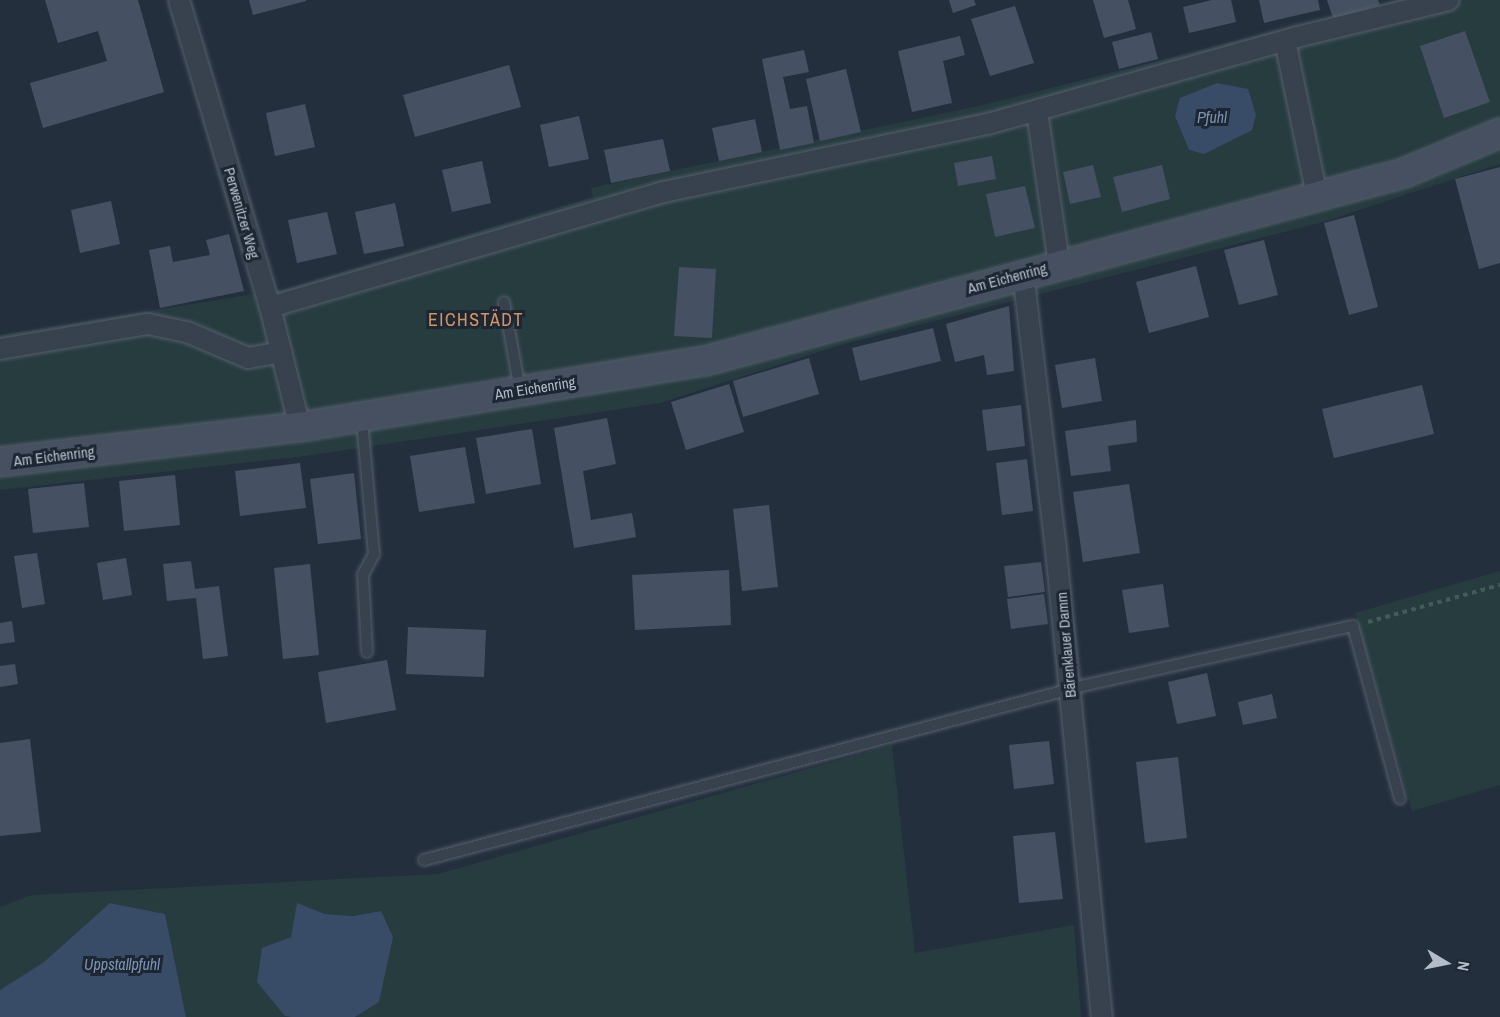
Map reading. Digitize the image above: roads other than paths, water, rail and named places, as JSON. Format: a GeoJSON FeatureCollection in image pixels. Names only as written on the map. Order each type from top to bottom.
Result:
{"type":"FeatureCollection","features":[{"type":"Feature","properties":{"kind":"main road","name":"Am Eichenring"},"geometry":{"type":"LineString","coordinates":[[0,462],[300,426],[705,361],[1023,273],[1404,173],[1500,133]]}},
{"type":"Feature","properties":{"kind":"street","name":"Perwenitzer Weg"},"geometry":{"type":"LineString","coordinates":[[179,0],[270,307],[300,426]]}},
{"type":"Feature","properties":{"kind":"street"},"geometry":{"type":"LineString","coordinates":[[270,307],[664,192],[1037,111],[1285,41],[1449,0]]}},
{"type":"Feature","properties":{"kind":"street"},"geometry":{"type":"LineString","coordinates":[[1285,41],[1317,195]]}},
{"type":"Feature","properties":{"kind":"street","name":"Am Eichenring"},"geometry":{"type":"LineString","coordinates":[[1037,111],[1059,264]]}},
{"type":"Feature","properties":{"kind":"street","name":"Bärenklauer Damm"},"geometry":{"type":"LineString","coordinates":[[1023,273],[1070,690],[1102,1017]]}},
{"type":"Feature","properties":{"kind":"street"},"geometry":{"type":"LineString","coordinates":[[0,349],[148,324],[187,332],[248,358],[281,352]]}},
{"type":"Feature","properties":{"kind":"lane"},"geometry":{"type":"LineString","coordinates":[[504,302],[520,391]]}},
{"type":"Feature","properties":{"kind":"lane"},"geometry":{"type":"LineString","coordinates":[[362,416],[374,554],[363,575],[368,652]]}},
{"type":"Feature","properties":{"kind":"lane"},"geometry":{"type":"LineString","coordinates":[[424,860],[1070,690],[1353,626],[1400,799]]}},
{"type":"Feature","properties":{"kind":"water","name":"Pfuhl"},"geometry":{"type":"Polygon","coordinates":[[[1217,83],[1248,89],[1256,115],[1252,130],[1204,154],[1189,150],[1175,116],[1180,98],[1217,83]]]}},
{"type":"Feature","properties":{"kind":"water","name":"Uppstallpfuhl"},"geometry":{"type":"Polygon","coordinates":[[[110,903],[165,914],[186,1017],[0,1017],[0,990],[44,962],[110,903]]]}},
{"type":"Feature","properties":{"kind":"water"},"geometry":{"type":"Polygon","coordinates":[[[297,903],[325,914],[353,916],[381,911],[393,937],[379,1002],[355,1017],[285,1016],[257,982],[262,948],[291,937],[297,903]]]}},
{"type":"Feature","properties":{"kind":"district","name":"EICHSTÄDT"},"geometry":{"type":"Point","coordinates":[476,320]}}]}
